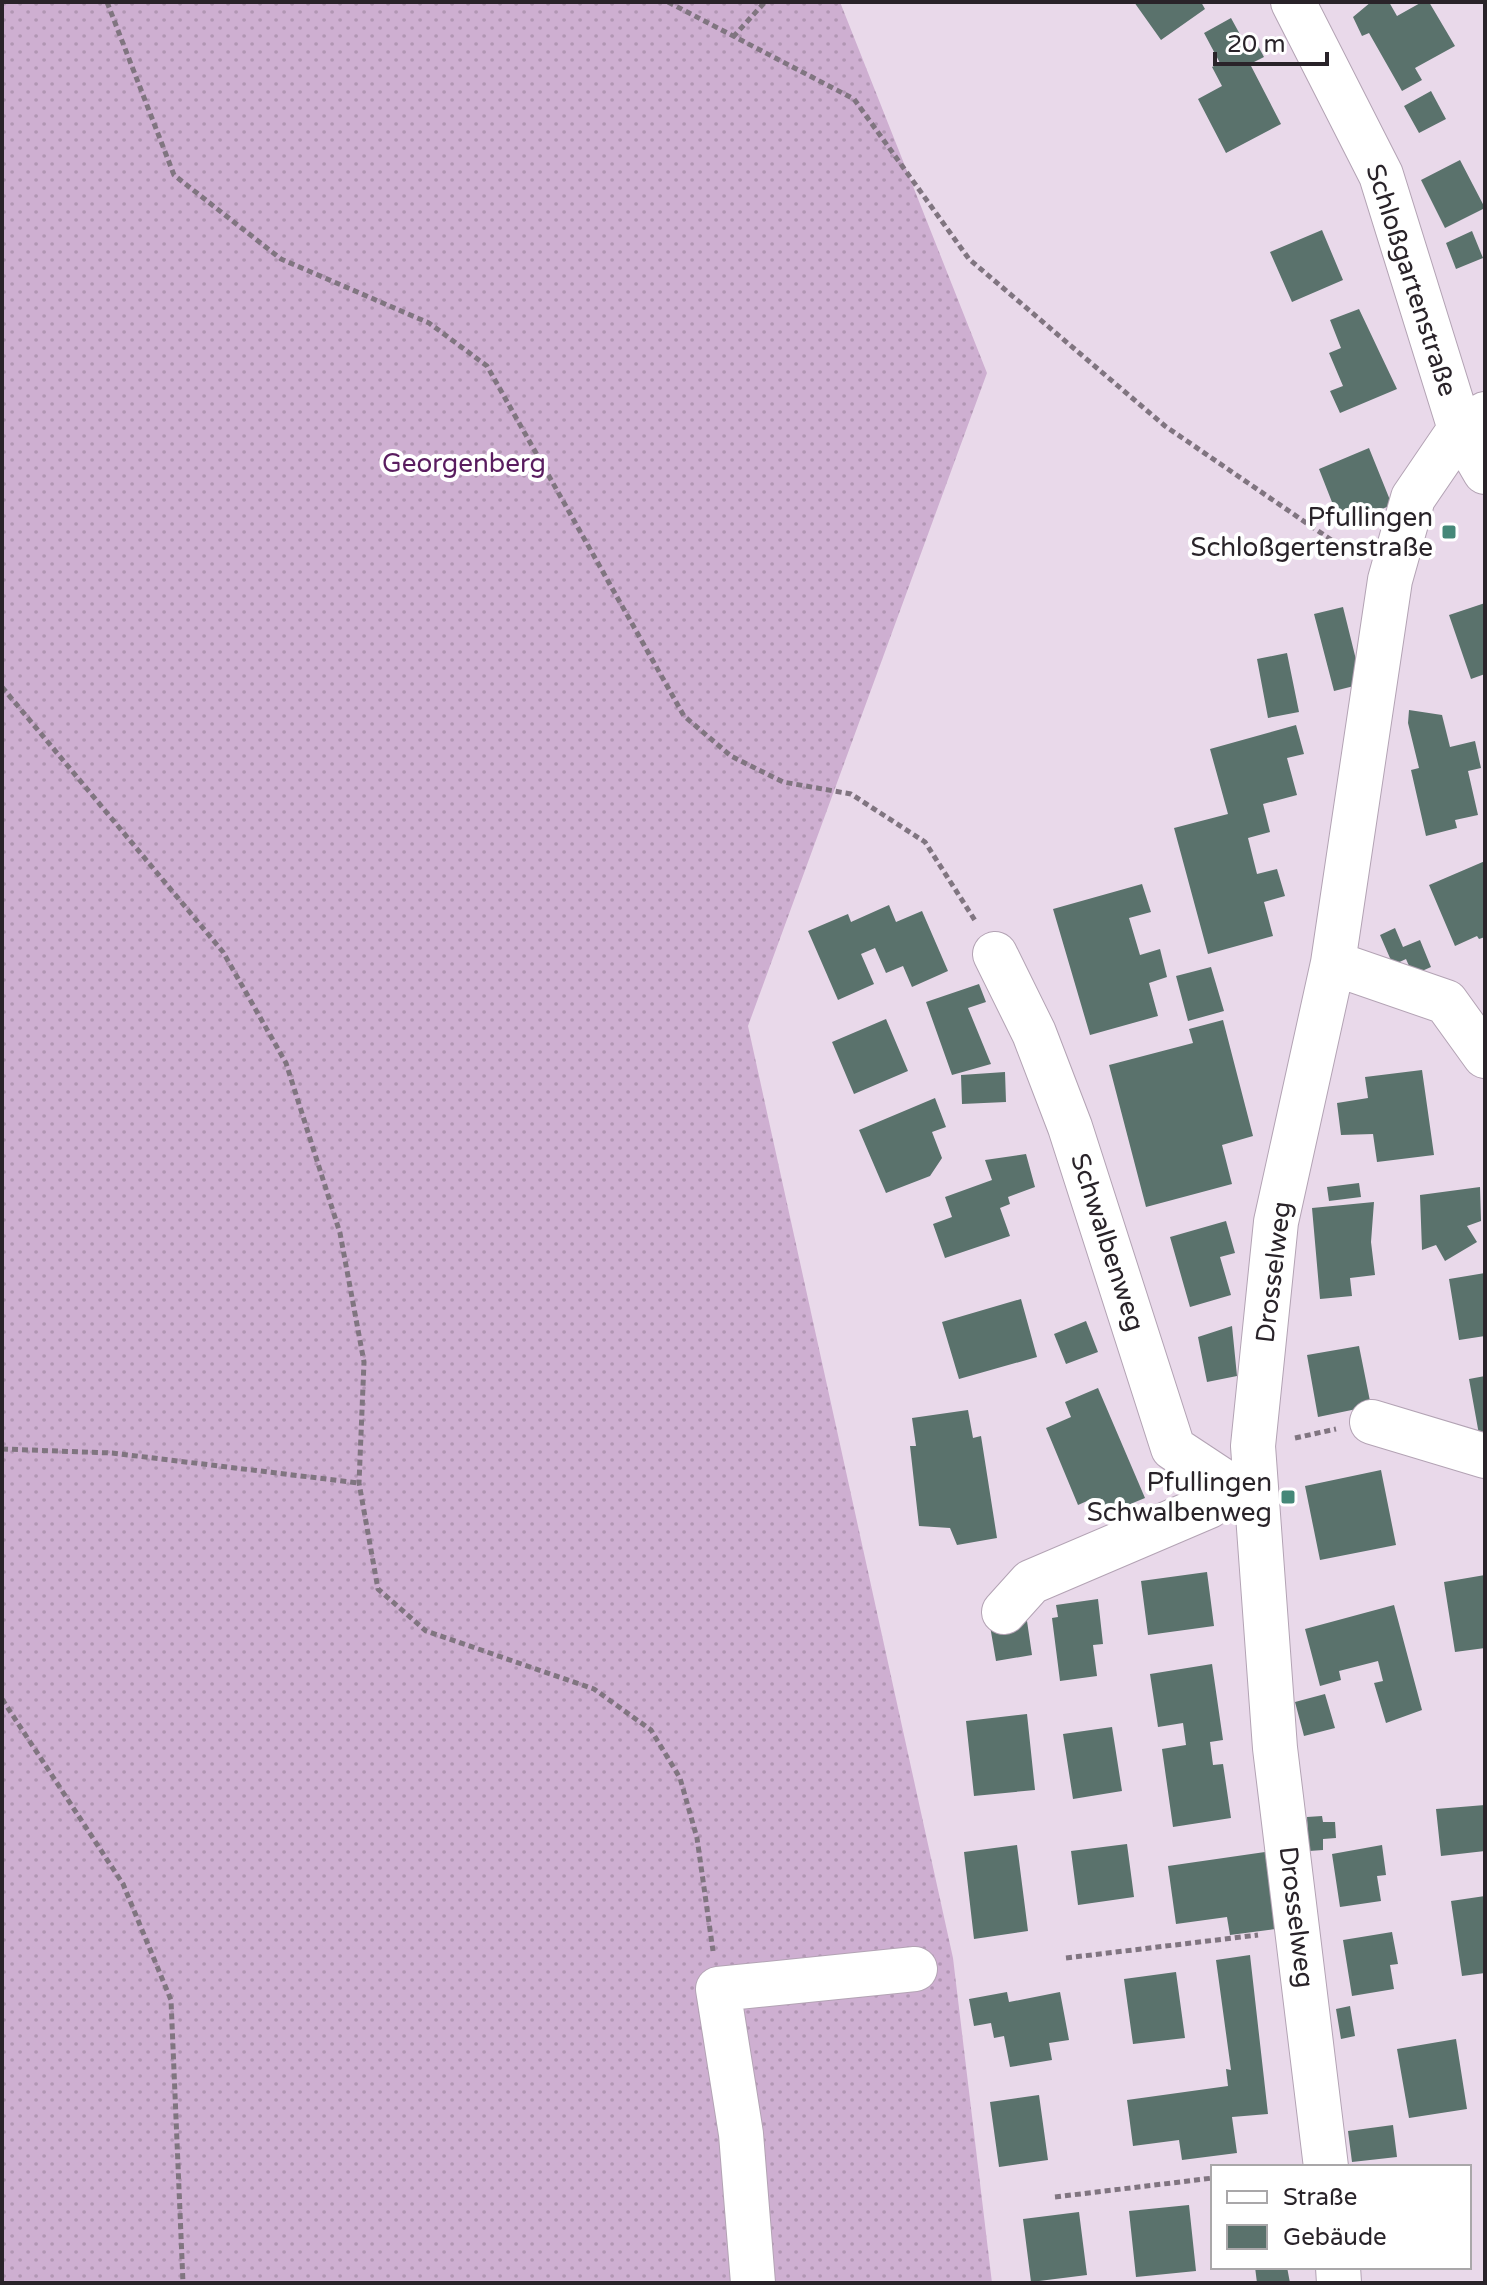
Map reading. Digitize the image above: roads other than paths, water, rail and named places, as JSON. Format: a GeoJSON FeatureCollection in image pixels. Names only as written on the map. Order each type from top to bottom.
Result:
{"type":"FeatureCollection","features":[{"type":"Feature","properties":{"kind":"street","name":"Schloßgartenstraße"},"geometry":{"type":"LineString","coordinates":[[1293,2],[1381,175],[1472,421],[1485,472]]}},
{"type":"Feature","properties":{"kind":"street","name":"Drosselweg"},"geometry":{"type":"LineString","coordinates":[[1326,2165],[1242,1484],[1253,1446],[1276,1222],[1333,963],[1390,580],[1413,498],[1472,421]]}},
{"type":"Feature","properties":{"kind":"street","name":"Schwalbenweg"},"geometry":{"type":"LineString","coordinates":[[995,954],[1034,1033],[1070,1127],[1173,1448],[1242,1484]]}},
{"type":"Feature","properties":{"kind":"street"},"geometry":{"type":"LineString","coordinates":[[1333,963],[1446,1002],[1485,1056]]}},
{"type":"Feature","properties":{"kind":"street"},"geometry":{"type":"LineString","coordinates":[[1372,1422],[1485,1456]]}},
{"type":"Feature","properties":{"kind":"street"},"geometry":{"type":"LineString","coordinates":[[1004,1612],[1031,1582],[1209,1506],[1242,1484]]}},
{"type":"Feature","properties":{"kind":"street"},"geometry":{"type":"LineString","coordinates":[[753,2283],[741,2134],[718,1989],[915,1969]]}},
{"type":"Feature","properties":{"kind":"place","name":"Pfullingen Schloßgertenstraße"},"geometry":{"type":"Point","coordinates":[1449,532]}},
{"type":"Feature","properties":{"kind":"place","name":"Pfullingen Schwalbenweg"},"geometry":{"type":"Point","coordinates":[1288,1497]}},
{"type":"Feature","properties":{"kind":"park label","name":"Georgenberg"},"geometry":{"type":"Point","coordinates":[464,463]}}]}
